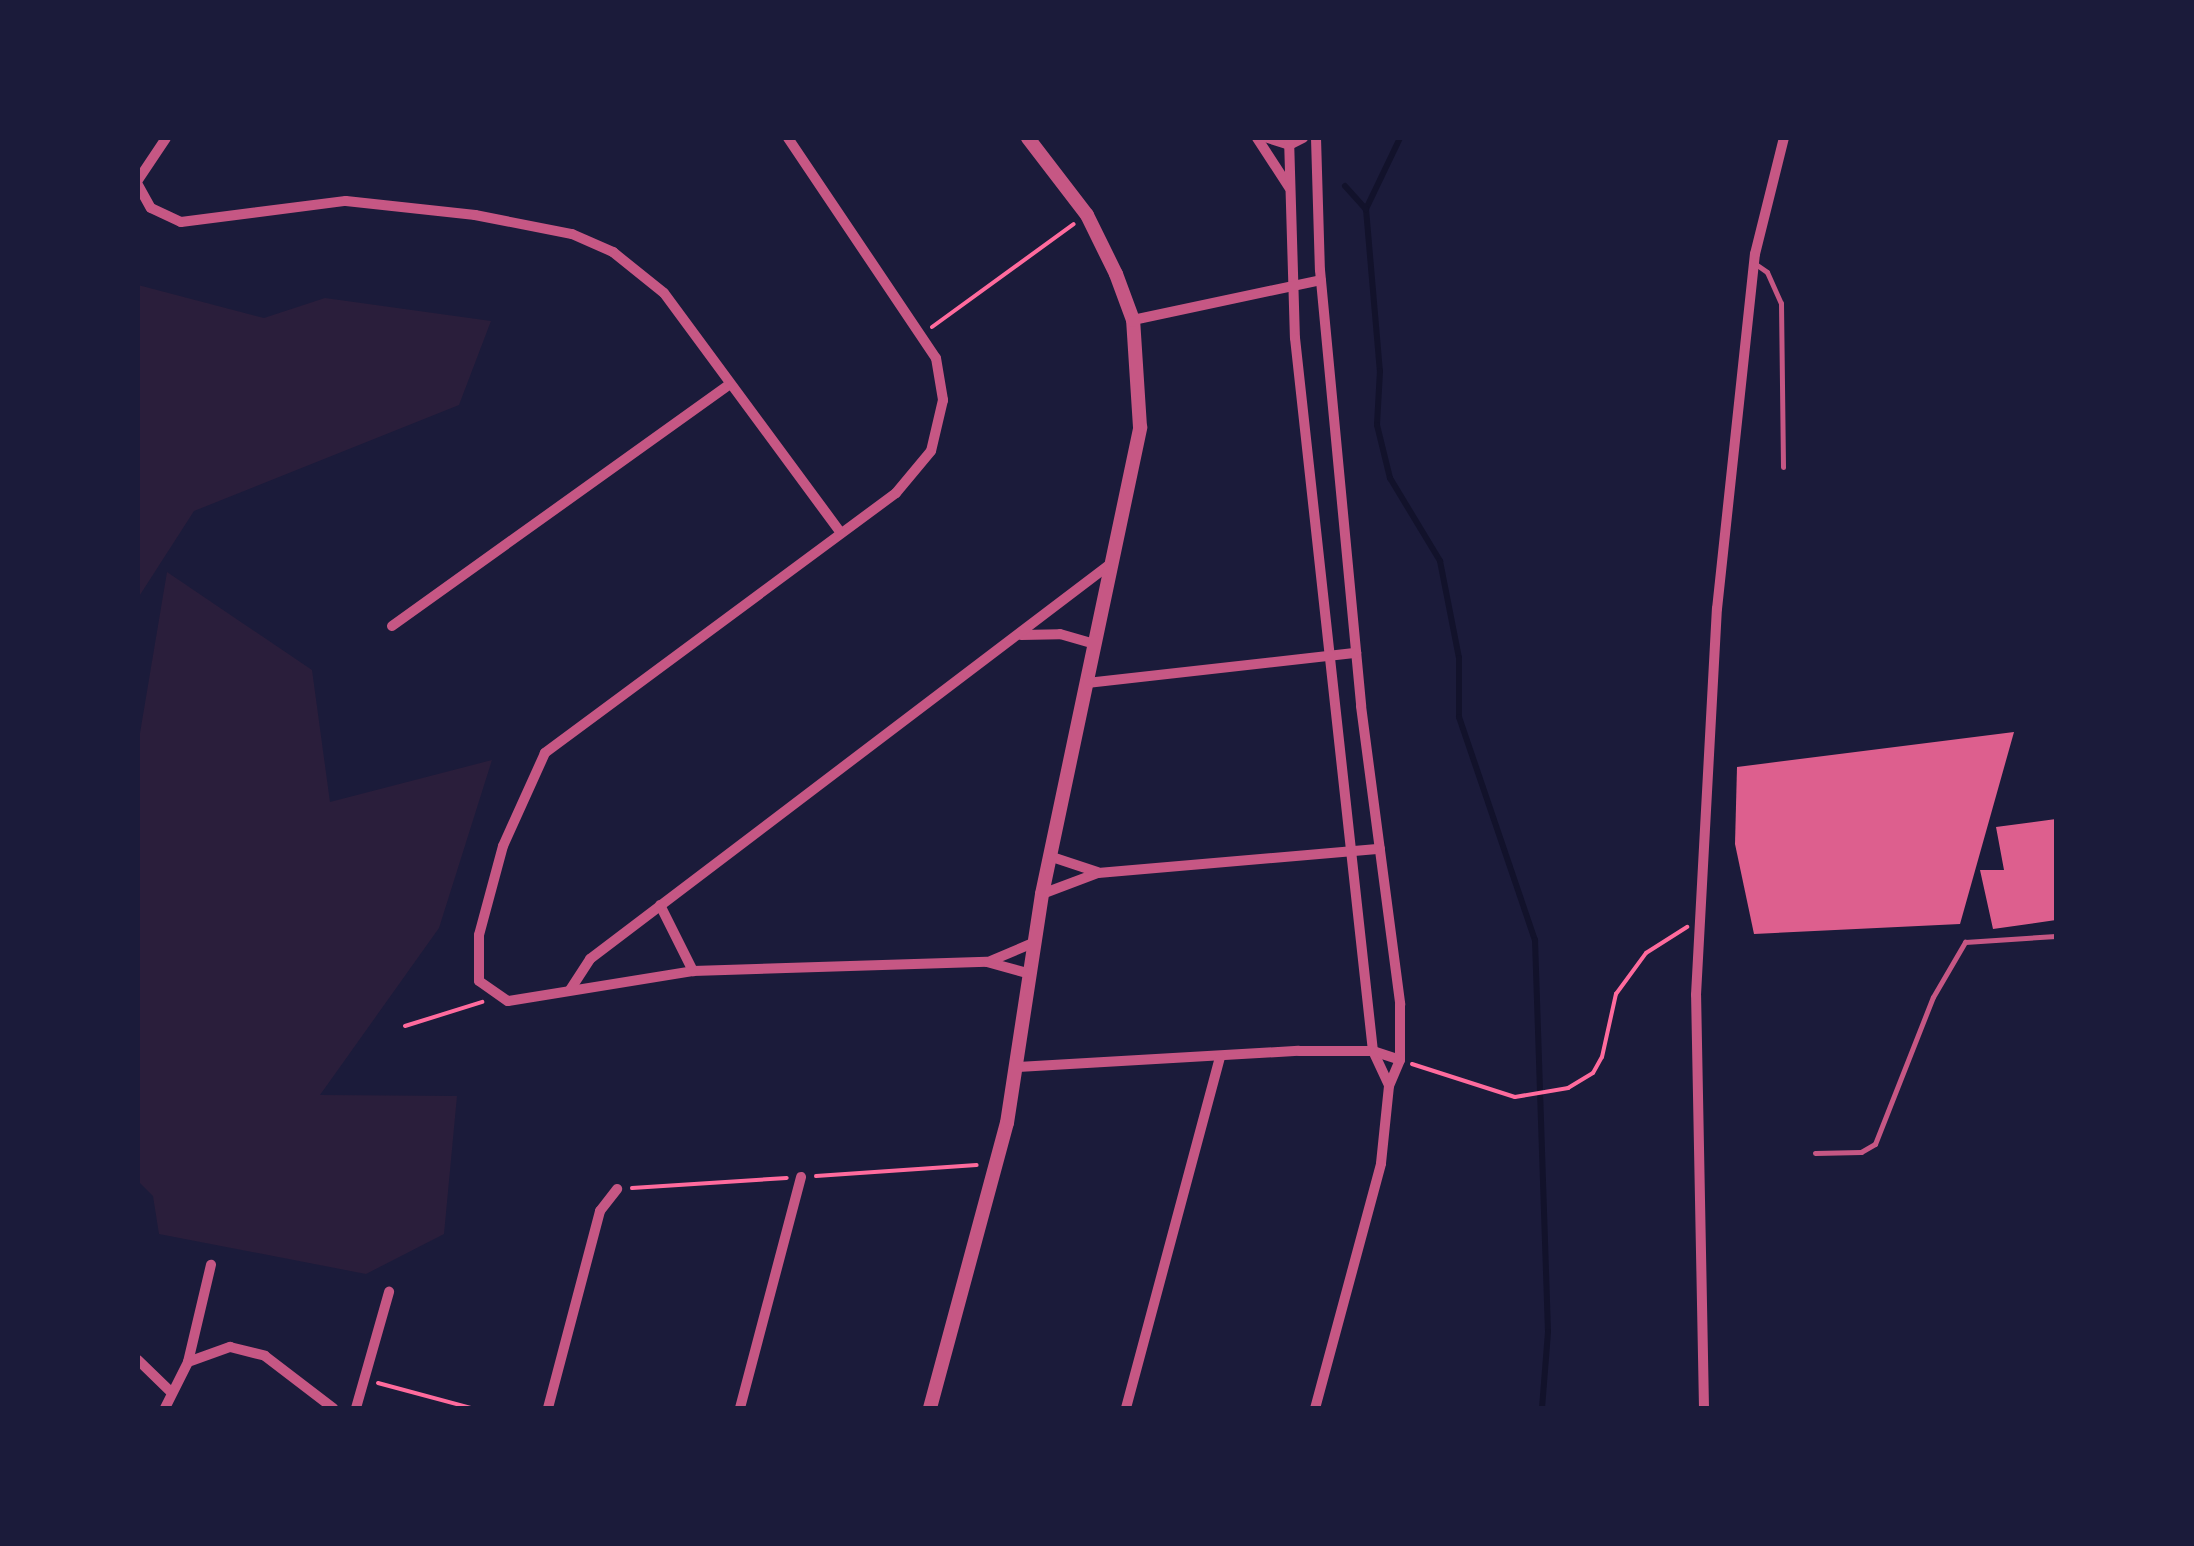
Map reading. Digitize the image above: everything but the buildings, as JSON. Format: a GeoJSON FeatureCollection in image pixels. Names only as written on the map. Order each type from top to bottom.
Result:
{"type":"FeatureCollection","features":[{"type":"Feature","properties":{"kind":"street"},"geometry":{"type":"LineString","coordinates":[[166,138],[138,187],[164,218],[181,222],[346,202],[475,215],[572,234],[642,271],[840,533]]}},
{"type":"Feature","properties":{"kind":"street"},"geometry":{"type":"LineString","coordinates":[[788,138],[924,333],[943,378],[930,450],[896,493],[544,753],[518,801],[479,935],[478,981],[496,998],[693,971],[988,962],[1028,972]]}},
{"type":"Feature","properties":{"kind":"street"},"geometry":{"type":"LineString","coordinates":[[930,1408],[997,1163],[1018,1067],[1028,972],[1049,856],[1140,427],[1133,320],[1087,215],[1028,138]]}},
{"type":"Feature","properties":{"kind":"street"},"geometry":{"type":"LineString","coordinates":[[1257,138],[1289,187]]}},
{"type":"Feature","properties":{"kind":"street"},"geometry":{"type":"LineString","coordinates":[[1268,138],[1304,138]]}},
{"type":"Feature","properties":{"kind":"street"},"geometry":{"type":"LineString","coordinates":[[1315,1408],[1381,1164],[1388,1086],[1400,1060],[1400,1004],[1356,652],[1321,280],[1316,138]]}},
{"type":"Feature","properties":{"kind":"street"},"geometry":{"type":"LineString","coordinates":[[1704,1408],[1694,1136],[1719,590],[1754,263],[1784,138]]}},
{"type":"Feature","properties":{"kind":"street"},"geometry":{"type":"LineString","coordinates":[[1289,141],[1291,286],[1328,658],[1373,1050],[1388,1086]]}},
{"type":"Feature","properties":{"kind":"street"},"geometry":{"type":"LineString","coordinates":[[1133,320],[1321,280]]}},
{"type":"Feature","properties":{"kind":"street"},"geometry":{"type":"LineString","coordinates":[[392,626],[730,384]]}},
{"type":"Feature","properties":{"kind":"street"},"geometry":{"type":"LineString","coordinates":[[570,990],[590,960],[1114,562]]}},
{"type":"Feature","properties":{"kind":"street"},"geometry":{"type":"LineString","coordinates":[[1020,635],[1060,634],[1096,644]]}},
{"type":"Feature","properties":{"kind":"street"},"geometry":{"type":"LineString","coordinates":[[1087,683],[1356,652]]}},
{"type":"Feature","properties":{"kind":"street"},"geometry":{"type":"LineString","coordinates":[[1042,894],[1098,873],[1380,850]]}},
{"type":"Feature","properties":{"kind":"street"},"geometry":{"type":"LineString","coordinates":[[1049,856],[1098,873]]}},
{"type":"Feature","properties":{"kind":"street"},"geometry":{"type":"LineString","coordinates":[[660,905],[693,971]]}},
{"type":"Feature","properties":{"kind":"street"},"geometry":{"type":"LineString","coordinates":[[988,962],[1033,943]]}},
{"type":"Feature","properties":{"kind":"street"},"geometry":{"type":"LineString","coordinates":[[1018,1067],[1373,1050],[1400,1060]]}},
{"type":"Feature","properties":{"kind":"street"},"geometry":{"type":"LineString","coordinates":[[1126,1408],[1220,1056]]}},
{"type":"Feature","properties":{"kind":"street"},"geometry":{"type":"LineString","coordinates":[[740,1408],[801,1177]]}},
{"type":"Feature","properties":{"kind":"street"},"geometry":{"type":"LineString","coordinates":[[548,1408],[600,1210],[617,1189]]}},
{"type":"Feature","properties":{"kind":"street"},"geometry":{"type":"LineString","coordinates":[[165,1408],[170,1391],[188,1362],[211,1266]]}},
{"type":"Feature","properties":{"kind":"street"},"geometry":{"type":"LineString","coordinates":[[356,1408],[389,1292]]}},
{"type":"Feature","properties":{"kind":"street"},"geometry":{"type":"LineString","coordinates":[[188,1362],[213,1350],[250,1350],[285,1368],[333,1408]]}},
{"type":"Feature","properties":{"kind":"street"},"geometry":{"type":"LineString","coordinates":[[138,1360],[170,1391]]}},
{"type":"Feature","properties":{"kind":"lane"},"geometry":{"type":"LineString","coordinates":[[1754,263],[1768,272],[1781,303],[1784,467]]}},
{"type":"Feature","properties":{"kind":"lane"},"geometry":{"type":"LineString","coordinates":[[1814,1153],[1860,1152],[1875,1144],[1933,997],[1965,942],[2056,936]]}},
{"type":"Feature","properties":{"kind":"path"},"geometry":{"type":"LineString","coordinates":[[924,333],[1087,215]]}},
{"type":"Feature","properties":{"kind":"path"},"geometry":{"type":"LineString","coordinates":[[1400,1060],[1516,1097],[1568,1088],[1593,1073],[1602,1058],[1616,994],[1646,953],[1666,936],[1701,921]]}},
{"type":"Feature","properties":{"kind":"path"},"geometry":{"type":"LineString","coordinates":[[404,1026],[496,998]]}},
{"type":"Feature","properties":{"kind":"path"},"geometry":{"type":"LineString","coordinates":[[617,1189],[997,1163]]}},
{"type":"Feature","properties":{"kind":"path"},"geometry":{"type":"LineString","coordinates":[[364,1379],[471,1408]]}},
{"type":"Feature","properties":{"kind":"shaded area"},"geometry":{"type":"Polygon","coordinates":[[[138,285],[264,318],[325,298],[491,321],[459,405],[194,511],[138,598],[138,285]]]}},
{"type":"Feature","properties":{"kind":"shaded area"},"geometry":{"type":"Polygon","coordinates":[[[167,572],[312,670],[330,802],[492,760],[439,928],[320,1095],[457,1096],[444,1234],[366,1274],[159,1234],[153,1196],[138,1181],[138,745],[167,572]]]}},
{"type":"Feature","properties":{"kind":"waterway"},"geometry":{"type":"LineString","coordinates":[[1400,138],[1366,209],[1380,371],[1377,425],[1390,478],[1440,561],[1459,658],[1459,717],[1535,940],[1548,1332],[1542,1408]]}},
{"type":"Feature","properties":{"kind":"waterway"},"geometry":{"type":"LineString","coordinates":[[1345,186],[1366,209]]}}]}
